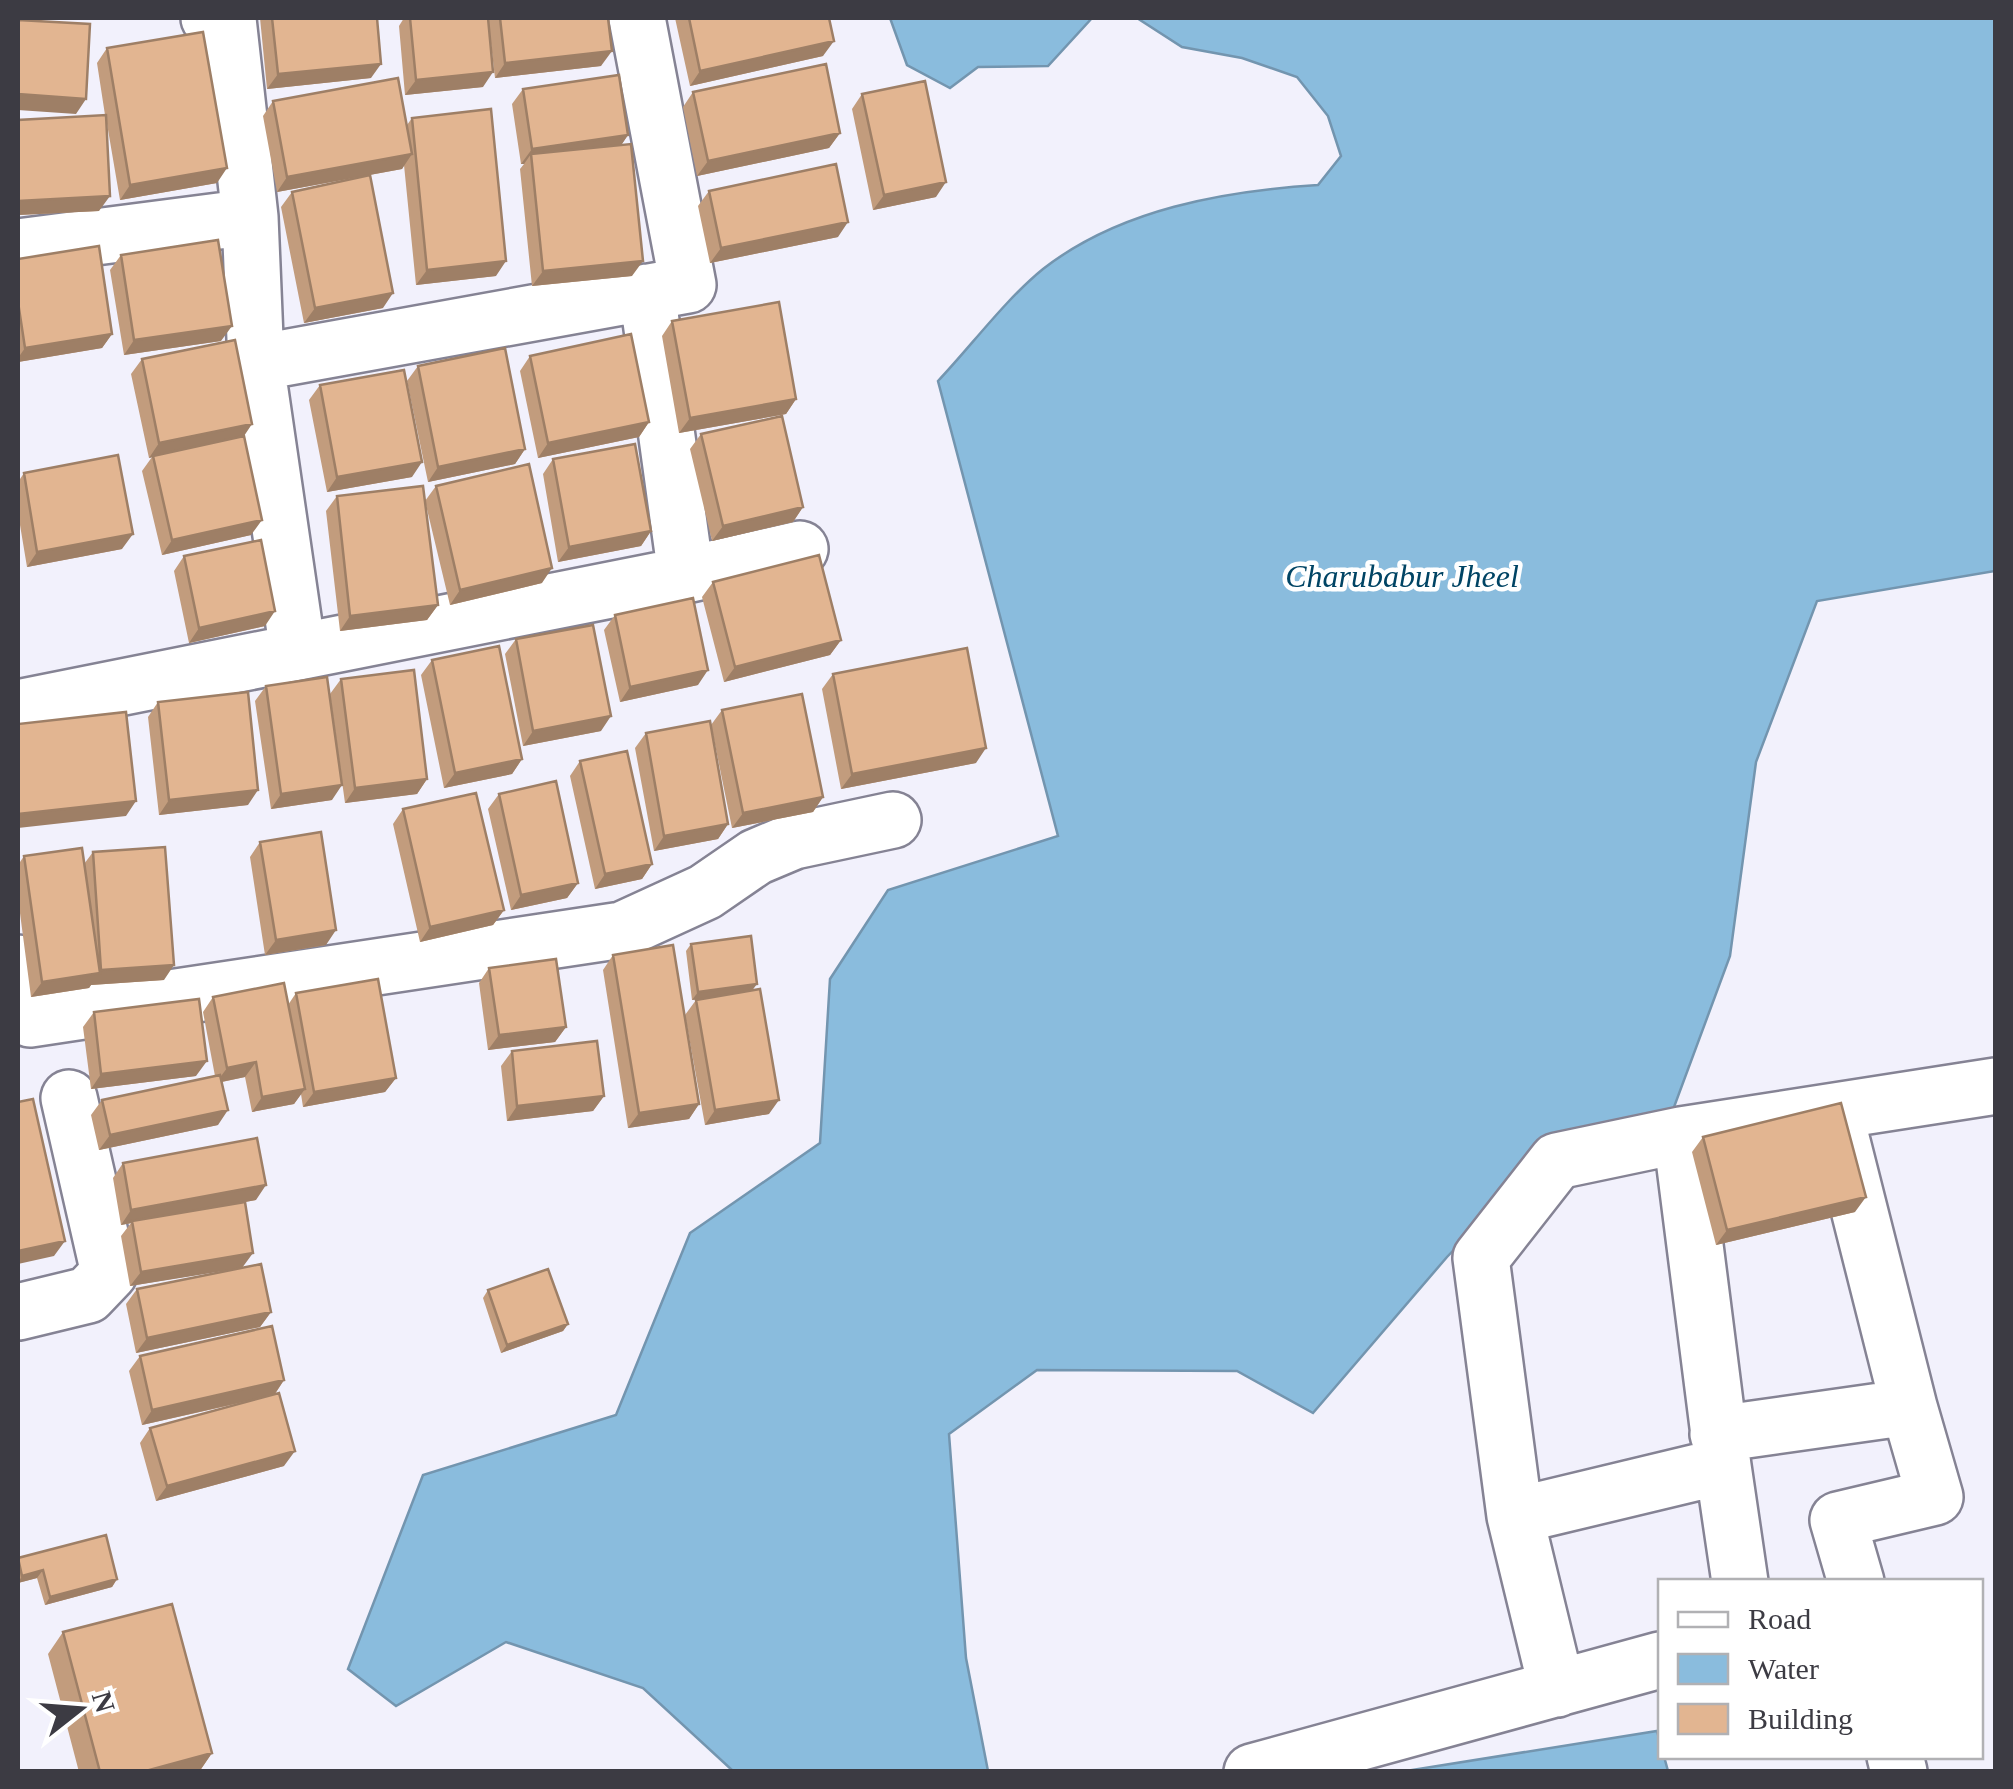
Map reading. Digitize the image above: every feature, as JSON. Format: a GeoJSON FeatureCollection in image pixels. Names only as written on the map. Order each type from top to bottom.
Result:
{"type":"FeatureCollection","features":[{"type":"Feature","properties":{"kind":"street"},"geometry":{"type":"LineString","coordinates":[[209,18],[228,19],[250,217],[256,363],[298,652]]}},
{"type":"Feature","properties":{"kind":"street"},"geometry":{"type":"LineString","coordinates":[[256,363],[688,285],[637,18]]}},
{"type":"Feature","properties":{"kind":"street"},"geometry":{"type":"LineString","coordinates":[[18,246],[250,217]]}},
{"type":"Feature","properties":{"kind":"street"},"geometry":{"type":"LineString","coordinates":[[646,292],[686,575]]}},
{"type":"Feature","properties":{"kind":"street"},"geometry":{"type":"LineString","coordinates":[[18,708],[800,549]]}},
{"type":"Feature","properties":{"kind":"street"},"geometry":{"type":"LineString","coordinates":[[30,1019],[622,930],[705,892],[756,857],[794,841],[893,820]]}},
{"type":"Feature","properties":{"kind":"street"},"geometry":{"type":"LineString","coordinates":[[18,963],[43,1102],[108,1273],[88,1294],[18,1312]]}},
{"type":"Feature","properties":{"kind":"street"},"geometry":{"type":"LineString","coordinates":[[1556,1689],[1515,1516],[1481,1258],[1557,1160],[1681,1136],[1996,1086]]}},
{"type":"Feature","properties":{"kind":"street"},"geometry":{"type":"LineString","coordinates":[[1835,1112],[1908,1407],[1935,1497],[1838,1520],[1855,1579]]}},
{"type":"Feature","properties":{"kind":"street"},"geometry":{"type":"LineString","coordinates":[[1681,1136],[1740,1579]]}},
{"type":"Feature","properties":{"kind":"street"},"geometry":{"type":"LineString","coordinates":[[1515,1516],[1720,1450],[1908,1407]]}},
{"type":"Feature","properties":{"kind":"street"},"geometry":{"type":"LineString","coordinates":[[1252,1772],[1658,1661]]}},
{"type":"Feature","properties":{"kind":"water"},"geometry":{"type":"Polygon","coordinates":[[[890,18],[1092,18],[1048,66],[978,67],[950,88],[907,65],[890,18]]]}},
{"type":"Feature","properties":{"kind":"water","name":"Charubabur Jheel"},"geometry":{"type":"Polygon","coordinates":[[[1137,18],[1995,18],[1995,571],[1817,601],[1756,762],[1730,956],[1667,1126],[1552,1147],[1447,1257],[1313,1413],[1237,1371],[1037,1370],[949,1434],[966,1658],[988,1771],[733,1771],[643,1688],[506,1642],[396,1706],[348,1669],[423,1475],[616,1415],[690,1233],[820,1143],[830,979],[888,890],[1058,836],[938,381],[1015,295],[1073,248],[1105,231],[1174,207],[1246,192],[1318,185],[1341,156],[1328,116],[1297,77],[1242,58],[1182,47],[1137,18]]]}},
{"type":"Feature","properties":{"kind":"water"},"geometry":{"type":"Polygon","coordinates":[[[1657,1731],[1658,1759],[1665,1759],[1668,1771],[1406,1771],[1657,1731]]]}},
{"type":"Feature","properties":{"kind":"building"},"geometry":{"type":"Polygon","coordinates":[[[272,18],[377,18],[381,64],[278,74],[272,18]]]}},
{"type":"Feature","properties":{"kind":"building"},"geometry":{"type":"Polygon","coordinates":[[[410,18],[488,18],[493,72],[416,80],[410,18]]]}},
{"type":"Feature","properties":{"kind":"building"},"geometry":{"type":"Polygon","coordinates":[[[500,18],[608,18],[612,51],[505,63],[500,18]]]}},
{"type":"Feature","properties":{"kind":"building"},"geometry":{"type":"Polygon","coordinates":[[[689,18],[829,18],[834,41],[700,71],[689,18]]]}},
{"type":"Feature","properties":{"kind":"building"},"geometry":{"type":"Polygon","coordinates":[[[18,20],[90,24],[86,99],[18,94],[18,20]]]}},
{"type":"Feature","properties":{"kind":"building"},"geometry":{"type":"Polygon","coordinates":[[[203,32],[227,168],[130,185],[107,48],[203,32]]]}},
{"type":"Feature","properties":{"kind":"building"},"geometry":{"type":"Polygon","coordinates":[[[826,64],[840,133],[708,161],[693,92],[826,64]]]}},
{"type":"Feature","properties":{"kind":"building"},"geometry":{"type":"Polygon","coordinates":[[[619,75],[628,135],[532,149],[523,89],[619,75]]]}},
{"type":"Feature","properties":{"kind":"building"},"geometry":{"type":"Polygon","coordinates":[[[398,78],[412,154],[287,177],[273,101],[398,78]]]}},
{"type":"Feature","properties":{"kind":"building"},"geometry":{"type":"Polygon","coordinates":[[[925,81],[946,182],[884,195],[862,94],[925,81]]]}},
{"type":"Feature","properties":{"kind":"building"},"geometry":{"type":"Polygon","coordinates":[[[491,109],[506,261],[427,270],[412,118],[491,109]]]}},
{"type":"Feature","properties":{"kind":"building"},"geometry":{"type":"Polygon","coordinates":[[[106,115],[110,196],[18,201],[18,120],[106,115]]]}},
{"type":"Feature","properties":{"kind":"building"},"geometry":{"type":"Polygon","coordinates":[[[631,144],[643,261],[543,271],[531,154],[631,144]]]}},
{"type":"Feature","properties":{"kind":"building"},"geometry":{"type":"Polygon","coordinates":[[[836,164],[848,222],[721,248],[709,191],[836,164]]]}},
{"type":"Feature","properties":{"kind":"building"},"geometry":{"type":"Polygon","coordinates":[[[370,175],[393,293],[315,308],[292,192],[370,175]]]}},
{"type":"Feature","properties":{"kind":"building"},"geometry":{"type":"Polygon","coordinates":[[[218,240],[232,326],[134,340],[121,255],[218,240]]]}},
{"type":"Feature","properties":{"kind":"building"},"geometry":{"type":"Polygon","coordinates":[[[99,246],[112,334],[25,348],[18,302],[18,259],[99,246]]]}},
{"type":"Feature","properties":{"kind":"building"},"geometry":{"type":"Polygon","coordinates":[[[779,302],[796,399],[690,418],[672,321],[779,302]]]}},
{"type":"Feature","properties":{"kind":"building"},"geometry":{"type":"Polygon","coordinates":[[[631,334],[649,422],[548,443],[530,356],[631,334]]]}},
{"type":"Feature","properties":{"kind":"building"},"geometry":{"type":"Polygon","coordinates":[[[235,340],[252,424],[159,443],[142,359],[235,340]]]}},
{"type":"Feature","properties":{"kind":"building"},"geometry":{"type":"Polygon","coordinates":[[[505,348],[525,449],[438,467],[418,366],[505,348]]]}},
{"type":"Feature","properties":{"kind":"building"},"geometry":{"type":"Polygon","coordinates":[[[404,370],[422,462],[337,477],[320,385],[404,370]]]}},
{"type":"Feature","properties":{"kind":"building"},"geometry":{"type":"Polygon","coordinates":[[[782,416],[803,507],[723,526],[701,434],[782,416]]]}},
{"type":"Feature","properties":{"kind":"building"},"geometry":{"type":"Polygon","coordinates":[[[244,436],[262,520],[172,540],[153,456],[244,436]]]}},
{"type":"Feature","properties":{"kind":"building"},"geometry":{"type":"Polygon","coordinates":[[[635,444],[651,531],[569,547],[553,459],[635,444]]]}},
{"type":"Feature","properties":{"kind":"building"},"geometry":{"type":"Polygon","coordinates":[[[118,455],[133,534],[37,552],[24,473],[118,455]]]}},
{"type":"Feature","properties":{"kind":"building"},"geometry":{"type":"Polygon","coordinates":[[[529,464],[552,568],[460,590],[436,486],[529,464]]]}},
{"type":"Feature","properties":{"kind":"building"},"geometry":{"type":"Polygon","coordinates":[[[423,486],[438,605],[350,616],[337,496],[423,486]]]}},
{"type":"Feature","properties":{"kind":"building"},"geometry":{"type":"Polygon","coordinates":[[[261,540],[275,611],[199,628],[184,556],[261,540]]]}},
{"type":"Feature","properties":{"kind":"building"},"geometry":{"type":"Polygon","coordinates":[[[819,555],[841,640],[735,667],[713,582],[819,555]]]}},
{"type":"Feature","properties":{"kind":"building"},"geometry":{"type":"Polygon","coordinates":[[[693,598],[708,670],[630,687],[615,615],[693,598]]]}},
{"type":"Feature","properties":{"kind":"building"},"geometry":{"type":"Polygon","coordinates":[[[593,625],[611,716],[533,731],[516,639],[593,625]]]}},
{"type":"Feature","properties":{"kind":"building"},"geometry":{"type":"Polygon","coordinates":[[[499,646],[522,759],[455,773],[432,660],[499,646]]]}},
{"type":"Feature","properties":{"kind":"building"},"geometry":{"type":"Polygon","coordinates":[[[967,648],[986,748],[852,774],[833,674],[967,648]]]}},
{"type":"Feature","properties":{"kind":"building"},"geometry":{"type":"Polygon","coordinates":[[[414,670],[427,779],[355,788],[341,679],[414,670]]]}},
{"type":"Feature","properties":{"kind":"building"},"geometry":{"type":"Polygon","coordinates":[[[327,677],[342,785],[281,794],[266,686],[327,677]]]}},
{"type":"Feature","properties":{"kind":"building"},"geometry":{"type":"Polygon","coordinates":[[[248,692],[258,790],[169,800],[158,702],[248,692]]]}},
{"type":"Feature","properties":{"kind":"building"},"geometry":{"type":"Polygon","coordinates":[[[802,694],[823,797],[743,813],[722,710],[802,694]]]}},
{"type":"Feature","properties":{"kind":"building"},"geometry":{"type":"Polygon","coordinates":[[[126,712],[136,801],[18,814],[18,724],[126,712]]]}},
{"type":"Feature","properties":{"kind":"building"},"geometry":{"type":"Polygon","coordinates":[[[710,721],[728,824],[664,836],[646,733],[710,721]]]}},
{"type":"Feature","properties":{"kind":"building"},"geometry":{"type":"Polygon","coordinates":[[[627,751],[652,864],[605,874],[580,761],[627,751]]]}},
{"type":"Feature","properties":{"kind":"building"},"geometry":{"type":"Polygon","coordinates":[[[556,781],[578,883],[521,895],[499,794],[556,781]]]}},
{"type":"Feature","properties":{"kind":"building"},"geometry":{"type":"Polygon","coordinates":[[[476,793],[504,910],[430,927],[403,809],[476,793]]]}},
{"type":"Feature","properties":{"kind":"building"},"geometry":{"type":"Polygon","coordinates":[[[321,832],[336,930],[276,940],[260,842],[321,832]]]}},
{"type":"Feature","properties":{"kind":"building"},"geometry":{"type":"Polygon","coordinates":[[[165,847],[174,965],[101,970],[93,852],[165,847]]]}},
{"type":"Feature","properties":{"kind":"building"},"geometry":{"type":"Polygon","coordinates":[[[82,848],[100,973],[42,982],[24,856],[82,848]]]}},
{"type":"Feature","properties":{"kind":"building"},"geometry":{"type":"Polygon","coordinates":[[[751,936],[757,984],[698,992],[691,944],[751,936]]]}},
{"type":"Feature","properties":{"kind":"building"},"geometry":{"type":"Polygon","coordinates":[[[673,945],[699,1104],[639,1113],[613,955],[673,945]]]}},
{"type":"Feature","properties":{"kind":"building"},"geometry":{"type":"Polygon","coordinates":[[[556,959],[566,1027],[499,1035],[489,968],[556,959]]]}},
{"type":"Feature","properties":{"kind":"building"},"geometry":{"type":"Polygon","coordinates":[[[378,979],[396,1078],[314,1092],[296,993],[378,979]]]}},
{"type":"Feature","properties":{"kind":"building"},"geometry":{"type":"Polygon","coordinates":[[[284,983],[305,1089],[262,1097],[256,1062],[227,1068],[213,997],[284,983]]]}},
{"type":"Feature","properties":{"kind":"building"},"geometry":{"type":"Polygon","coordinates":[[[760,989],[779,1100],[715,1110],[696,1000],[760,989]]]}},
{"type":"Feature","properties":{"kind":"building"},"geometry":{"type":"Polygon","coordinates":[[[199,999],[207,1061],[101,1074],[94,1012],[199,999]]]}},
{"type":"Feature","properties":{"kind":"building"},"geometry":{"type":"Polygon","coordinates":[[[597,1041],[604,1096],[517,1106],[512,1051],[597,1041]]]}},
{"type":"Feature","properties":{"kind":"building"},"geometry":{"type":"Polygon","coordinates":[[[220,1075],[228,1110],[110,1135],[102,1100],[220,1075]]]}},
{"type":"Feature","properties":{"kind":"building"},"geometry":{"type":"Polygon","coordinates":[[[33,1099],[65,1241],[18,1251],[18,1102],[33,1099]]]}},
{"type":"Feature","properties":{"kind":"building"},"geometry":{"type":"Polygon","coordinates":[[[1841,1103],[1866,1197],[1727,1230],[1703,1137],[1841,1103]]]}},
{"type":"Feature","properties":{"kind":"building"},"geometry":{"type":"Polygon","coordinates":[[[257,1138],[266,1185],[131,1210],[123,1163],[257,1138]]]}},
{"type":"Feature","properties":{"kind":"building"},"geometry":{"type":"Polygon","coordinates":[[[245,1202],[253,1253],[141,1272],[132,1221],[245,1202]]]}},
{"type":"Feature","properties":{"kind":"building"},"geometry":{"type":"Polygon","coordinates":[[[261,1264],[271,1312],[147,1338],[137,1289],[261,1264]]]}},
{"type":"Feature","properties":{"kind":"building"},"geometry":{"type":"Polygon","coordinates":[[[548,1269],[568,1324],[507,1345],[488,1290],[548,1269]]]}},
{"type":"Feature","properties":{"kind":"building"},"geometry":{"type":"Polygon","coordinates":[[[272,1326],[284,1380],[152,1410],[140,1356],[272,1326]]]}},
{"type":"Feature","properties":{"kind":"building"},"geometry":{"type":"Polygon","coordinates":[[[279,1393],[295,1451],[167,1486],[150,1428],[279,1393]]]}},
{"type":"Feature","properties":{"kind":"building"},"geometry":{"type":"Polygon","coordinates":[[[106,1535],[117,1579],[50,1597],[43,1570],[22,1576],[18,1558],[106,1535]]]}},
{"type":"Feature","properties":{"kind":"building"},"geometry":{"type":"Polygon","coordinates":[[[172,1604],[212,1753],[142,1772],[100,1772],[63,1632],[172,1604]]]}}]}
